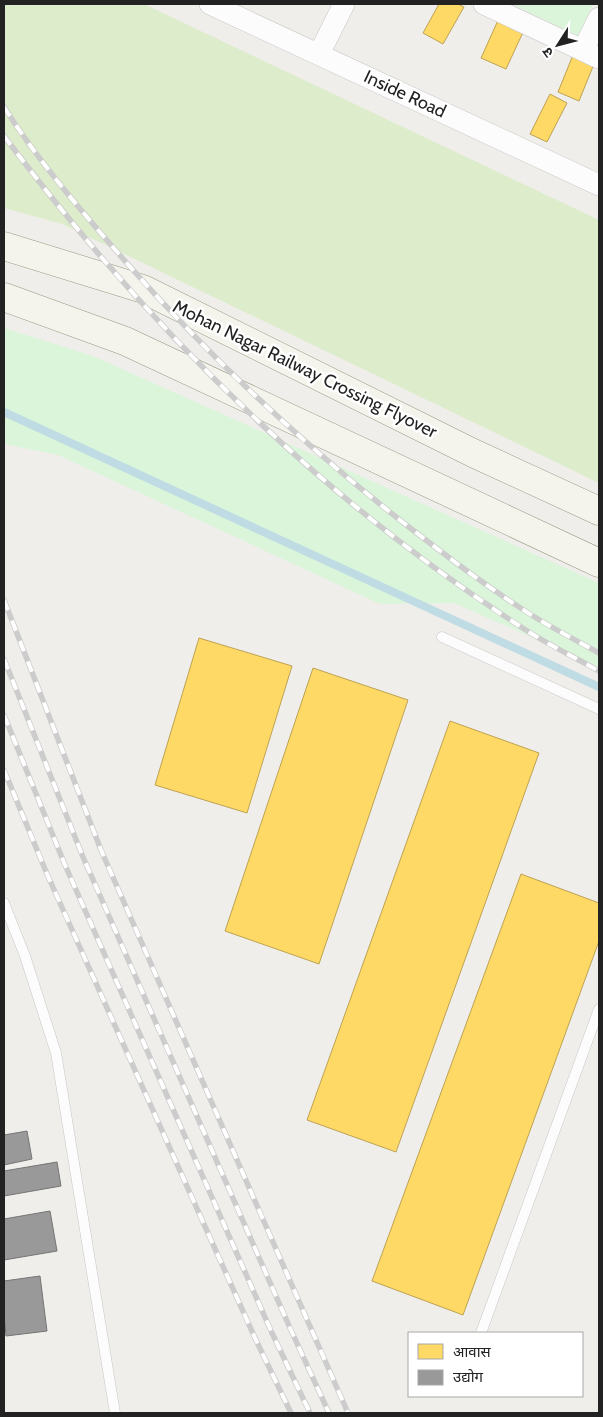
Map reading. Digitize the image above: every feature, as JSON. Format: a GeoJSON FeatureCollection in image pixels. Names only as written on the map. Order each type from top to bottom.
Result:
{"type":"FeatureCollection","features":[{"type":"Feature","properties":{"kind":"main road","name":"Mohan Nagar Railway Crossing Flyover"},"geometry":{"type":"LineString","coordinates":[[4,246],[143,289],[474,453],[599,511]]}},
{"type":"Feature","properties":{"kind":"main road"},"geometry":{"type":"LineString","coordinates":[[4,297],[125,341],[599,562]]}},
{"type":"Feature","properties":{"kind":"street","name":"Inside Road"},"geometry":{"type":"LineString","coordinates":[[210,4],[599,185]]}},
{"type":"Feature","properties":{"kind":"street"},"geometry":{"type":"LineString","coordinates":[[319,54],[344,4]]}},
{"type":"Feature","properties":{"kind":"street"},"geometry":{"type":"LineString","coordinates":[[484,4],[591,54],[599,18]]}},
{"type":"Feature","properties":{"kind":"lane"},"geometry":{"type":"LineString","coordinates":[[442,638],[599,709]]}},
{"type":"Feature","properties":{"kind":"lane"},"geometry":{"type":"LineString","coordinates":[[4,903],[25,956],[56,1053],[115,1413]]}},
{"type":"Feature","properties":{"kind":"lane"},"geometry":{"type":"LineString","coordinates":[[481,1332],[599,1009]]}},
{"type":"Feature","properties":{"kind":"green space"},"geometry":{"type":"Polygon","coordinates":[[[4,4],[144,4],[599,220],[599,483],[62,224],[4,208],[4,4]]]}},
{"type":"Feature","properties":{"kind":"green space"},"geometry":{"type":"Polygon","coordinates":[[[512,4],[593,4],[578,36],[512,4]]]}},
{"type":"Feature","properties":{"kind":"green space"},"geometry":{"type":"Polygon","coordinates":[[[4,328],[93,356],[599,583],[599,667],[454,603],[380,604],[58,455],[4,444],[4,328]]]}},
{"type":"Feature","properties":{"kind":"building: आवास"},"geometry":{"type":"Polygon","coordinates":[[[439,4],[458,4],[464,7],[443,44],[423,33],[439,4]]]}},
{"type":"Feature","properties":{"kind":"building: आवास"},"geometry":{"type":"Polygon","coordinates":[[[500,16],[525,28],[506,69],[481,58],[500,16]]]}},
{"type":"Feature","properties":{"kind":"building: आवास"},"geometry":{"type":"Polygon","coordinates":[[[573,55],[594,64],[579,101],[558,92],[573,55]]]}},
{"type":"Feature","properties":{"kind":"building: आवास"},"geometry":{"type":"Polygon","coordinates":[[[550,94],[567,103],[547,142],[530,134],[550,94]]]}},
{"type":"Feature","properties":{"kind":"building: आवास"},"geometry":{"type":"Polygon","coordinates":[[[199,638],[292,666],[247,813],[155,785],[199,638]]]}},
{"type":"Feature","properties":{"kind":"building: आवास"},"geometry":{"type":"Polygon","coordinates":[[[313,668],[408,700],[319,964],[225,931],[313,668]]]}},
{"type":"Feature","properties":{"kind":"building: आवास"},"geometry":{"type":"Polygon","coordinates":[[[450,721],[539,753],[396,1152],[307,1120],[450,721]]]}},
{"type":"Feature","properties":{"kind":"building: आवास"},"geometry":{"type":"Polygon","coordinates":[[[521,874],[599,903],[599,941],[463,1315],[372,1281],[521,874]]]}},
{"type":"Feature","properties":{"kind":"building: उद्योग"},"geometry":{"type":"Polygon","coordinates":[[[27,1131],[32,1159],[4,1165],[4,1135],[27,1131]]]}},
{"type":"Feature","properties":{"kind":"building: उद्योग"},"geometry":{"type":"Polygon","coordinates":[[[57,1162],[61,1186],[4,1196],[4,1171],[57,1162]]]}},
{"type":"Feature","properties":{"kind":"building: उद्योग"},"geometry":{"type":"Polygon","coordinates":[[[50,1211],[57,1251],[4,1260],[4,1219],[50,1211]]]}},
{"type":"Feature","properties":{"kind":"building: उद्योग"},"geometry":{"type":"Polygon","coordinates":[[[40,1276],[47,1331],[6,1336],[4,1281],[40,1276]]]}},
{"type":"Feature","properties":{"kind":"waterway"},"geometry":{"type":"LineString","coordinates":[[4,412],[599,687]]}},
{"type":"Feature","properties":{"kind":"railway"},"geometry":{"type":"LineString","coordinates":[[4,107],[46,167],[157,297],[224,366],[294,432],[367,494],[487,585],[553,628],[599,653]]}},
{"type":"Feature","properties":{"kind":"railway"},"geometry":{"type":"LineString","coordinates":[[4,136],[118,277],[244,408],[311,469],[381,527],[454,581],[529,632],[599,671]]}},
{"type":"Feature","properties":{"kind":"railway"},"geometry":{"type":"LineString","coordinates":[[4,600],[101,850],[348,1413]]}},
{"type":"Feature","properties":{"kind":"railway"},"geometry":{"type":"LineString","coordinates":[[4,659],[83,857],[329,1413]]}},
{"type":"Feature","properties":{"kind":"railway"},"geometry":{"type":"LineString","coordinates":[[4,715],[65,865],[272,1333],[310,1413]]}},
{"type":"Feature","properties":{"kind":"railway"},"geometry":{"type":"LineString","coordinates":[[4,770],[47,874],[255,1338],[291,1413]]}}]}
